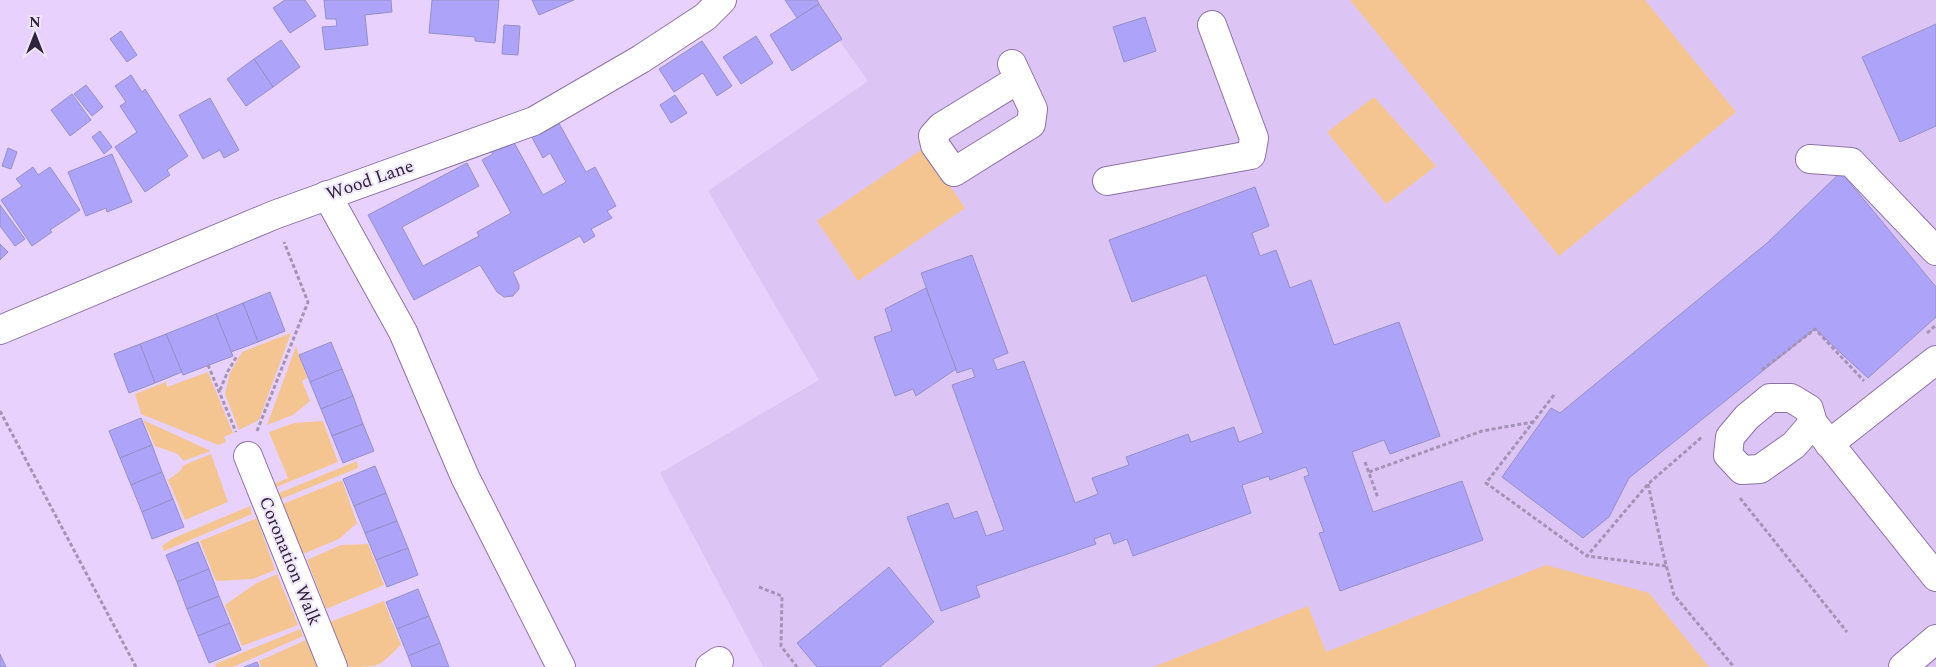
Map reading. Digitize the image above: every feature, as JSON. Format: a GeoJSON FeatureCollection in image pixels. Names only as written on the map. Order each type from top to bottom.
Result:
{"type":"FeatureCollection","features":[{"type":"Feature","properties":{"kind":"street","name":"Wood Lane"},"geometry":{"type":"LineString","coordinates":[[0,330],[274,215],[534,121],[635,63],[705,17],[722,0]]}},
{"type":"Feature","properties":{"kind":"street"},"geometry":{"type":"LineString","coordinates":[[1106,181],[1251,155],[1254,138],[1212,25]]}},
{"type":"Feature","properties":{"kind":"street"},"geometry":{"type":"LineString","coordinates":[[1810,158],[1851,162],[1934,245]]}},
{"type":"Feature","properties":{"kind":"street"},"geometry":{"type":"LineString","coordinates":[[327,195],[402,332],[465,477],[561,667]]}},
{"type":"Feature","properties":{"kind":"street"},"geometry":{"type":"LineString","coordinates":[[1829,444],[1936,360]]}},
{"type":"Feature","properties":{"kind":"street"},"geometry":{"type":"LineString","coordinates":[[1813,423],[1936,576]]}},
{"type":"Feature","properties":{"kind":"street","name":"Coronation Walk"},"geometry":{"type":"LineString","coordinates":[[244,448],[333,667]]}},
{"type":"Feature","properties":{"kind":"street"},"geometry":{"type":"LineString","coordinates":[[1903,667],[1936,639]]}},
{"type":"Feature","properties":{"kind":"path"},"geometry":{"type":"LineString","coordinates":[[208,366],[244,448],[257,431],[308,302],[274,215]]}},
{"type":"Feature","properties":{"kind":"path"},"geometry":{"type":"LineString","coordinates":[[220,391],[228,371],[238,356]]}},
{"type":"Feature","properties":{"kind":"path"},"geometry":{"type":"LineString","coordinates":[[1554,395],[1486,483],[1587,556]]}},
{"type":"Feature","properties":{"kind":"path"},"geometry":{"type":"LineString","coordinates":[[0,411],[136,667]]}},
{"type":"Feature","properties":{"kind":"path"},"geometry":{"type":"LineString","coordinates":[[1369,472],[1482,431],[1534,422]]}},
{"type":"Feature","properties":{"kind":"path"},"geometry":{"type":"LineString","coordinates":[[1696,443],[1702,450]]}},
{"type":"Feature","properties":{"kind":"path"},"geometry":{"type":"LineString","coordinates":[[1364,462],[1378,498]]}},
{"type":"Feature","properties":{"kind":"path"},"geometry":{"type":"LineString","coordinates":[[1648,484],[1674,595],[1734,667]]}},
{"type":"Feature","properties":{"kind":"path"},"geometry":{"type":"LineString","coordinates":[[1737,494],[1847,632]]}},
{"type":"Feature","properties":{"kind":"path"},"geometry":{"type":"LineString","coordinates":[[759,587],[782,596],[781,646],[797,667]]}},
{"type":"Feature","properties":{"kind":"shaded area"},"geometry":{"type":"Polygon","coordinates":[[[810,0],[1936,0],[1936,667],[763,667],[660,473],[819,380],[708,191],[868,81],[810,0]]]}},
{"type":"Feature","properties":{"kind":"shaded area"},"geometry":{"type":"Polygon","coordinates":[[[1350,0],[1645,0],[1736,112],[1559,256],[1350,0]]]}},
{"type":"Feature","properties":{"kind":"shaded area"},"geometry":{"type":"Polygon","coordinates":[[[1374,97],[1436,166],[1386,204],[1327,132],[1374,97]]]}},
{"type":"Feature","properties":{"kind":"shaded area"},"geometry":{"type":"Polygon","coordinates":[[[924,148],[965,208],[858,281],[817,221],[924,148]]]}},
{"type":"Feature","properties":{"kind":"shaded area"},"geometry":{"type":"Polygon","coordinates":[[[291,333],[259,420],[239,430],[225,394],[230,373],[242,352],[291,333]]]}},
{"type":"Feature","properties":{"kind":"shaded area"},"geometry":{"type":"Polygon","coordinates":[[[296,346],[307,378],[302,381],[310,401],[293,415],[267,425],[296,346]]]}},
{"type":"Feature","properties":{"kind":"shaded area"},"geometry":{"type":"Polygon","coordinates":[[[208,372],[233,433],[224,437],[226,442],[218,445],[141,414],[135,394],[166,382],[167,387],[208,372]]]}},
{"type":"Feature","properties":{"kind":"shaded area"},"geometry":{"type":"Polygon","coordinates":[[[143,420],[211,451],[183,461],[178,454],[155,446],[143,420]]]}},
{"type":"Feature","properties":{"kind":"shaded area"},"geometry":{"type":"Polygon","coordinates":[[[323,421],[338,462],[276,487],[276,483],[288,478],[269,432],[294,423],[323,421]]]}},
{"type":"Feature","properties":{"kind":"shaded area"},"geometry":{"type":"Polygon","coordinates":[[[211,454],[228,502],[185,520],[168,480],[180,471],[184,465],[211,454]]]}},
{"type":"Feature","properties":{"kind":"shaded area"},"geometry":{"type":"Polygon","coordinates":[[[357,461],[358,468],[281,499],[279,493],[357,461]]]}},
{"type":"Feature","properties":{"kind":"shaded area"},"geometry":{"type":"Polygon","coordinates":[[[342,480],[357,523],[339,539],[303,554],[283,504],[342,480]]]}},
{"type":"Feature","properties":{"kind":"shaded area"},"geometry":{"type":"Polygon","coordinates":[[[250,506],[252,514],[164,551],[162,546],[174,538],[250,506]]]}},
{"type":"Feature","properties":{"kind":"shaded area"},"geometry":{"type":"Polygon","coordinates":[[[257,518],[275,570],[253,579],[216,581],[200,541],[257,518]]]}},
{"type":"Feature","properties":{"kind":"shaded area"},"geometry":{"type":"Polygon","coordinates":[[[368,544],[384,585],[326,609],[307,560],[341,545],[368,544]]]}},
{"type":"Feature","properties":{"kind":"shaded area"},"geometry":{"type":"Polygon","coordinates":[[[1546,565],[1649,593],[1709,667],[1153,667],[1308,606],[1326,652],[1546,565]]]}},
{"type":"Feature","properties":{"kind":"shaded area"},"geometry":{"type":"Polygon","coordinates":[[[277,574],[298,625],[242,646],[225,605],[255,584],[277,574]]]}},
{"type":"Feature","properties":{"kind":"shaded area"},"geometry":{"type":"Polygon","coordinates":[[[384,601],[401,645],[383,662],[367,667],[349,667],[330,622],[384,601]]]}},
{"type":"Feature","properties":{"kind":"shaded area"},"geometry":{"type":"Polygon","coordinates":[[[300,629],[303,636],[233,667],[216,667],[215,664],[300,629]]]}},
{"type":"Feature","properties":{"kind":"shaded area"},"geometry":{"type":"Polygon","coordinates":[[[306,640],[317,667],[261,667],[259,661],[306,640]]]}},
{"type":"Feature","properties":{"kind":"building"},"geometry":{"type":"Polygon","coordinates":[[[285,0],[305,0],[316,16],[290,33],[273,8],[285,0]]]}},
{"type":"Feature","properties":{"kind":"building"},"geometry":{"type":"Polygon","coordinates":[[[324,0],[391,0],[392,12],[365,15],[368,45],[325,50],[322,27],[337,26],[336,19],[326,19],[324,0]]]}},
{"type":"Feature","properties":{"kind":"building"},"geometry":{"type":"Polygon","coordinates":[[[432,0],[499,0],[495,43],[475,41],[475,37],[429,33],[432,0]]]}},
{"type":"Feature","properties":{"kind":"building"},"geometry":{"type":"Polygon","coordinates":[[[532,0],[574,0],[539,15],[532,0]]]}},
{"type":"Feature","properties":{"kind":"building"},"geometry":{"type":"Polygon","coordinates":[[[785,0],[817,0],[819,4],[797,18],[785,0]]]}},
{"type":"Feature","properties":{"kind":"building"},"geometry":{"type":"Polygon","coordinates":[[[819,4],[842,39],[792,71],[770,35],[819,4]]]}},
{"type":"Feature","properties":{"kind":"building"},"geometry":{"type":"Polygon","coordinates":[[[1145,17],[1156,51],[1124,62],[1113,27],[1145,17]]]}},
{"type":"Feature","properties":{"kind":"building"},"geometry":{"type":"Polygon","coordinates":[[[1936,24],[1936,126],[1900,142],[1862,57],[1936,24]]]}},
{"type":"Feature","properties":{"kind":"building"},"geometry":{"type":"Polygon","coordinates":[[[504,25],[520,26],[518,55],[502,54],[504,25]]]}},
{"type":"Feature","properties":{"kind":"building"},"geometry":{"type":"Polygon","coordinates":[[[121,31],[137,55],[127,62],[110,39],[121,31]]]}},
{"type":"Feature","properties":{"kind":"building"},"geometry":{"type":"Polygon","coordinates":[[[756,36],[773,63],[741,84],[723,57],[756,36]]]}},
{"type":"Feature","properties":{"kind":"building"},"geometry":{"type":"Polygon","coordinates":[[[281,40],[300,67],[273,87],[254,59],[281,40]]]}},
{"type":"Feature","properties":{"kind":"building"},"geometry":{"type":"Polygon","coordinates":[[[702,41],[732,86],[717,96],[703,73],[674,92],[659,69],[702,41]]]}},
{"type":"Feature","properties":{"kind":"building"},"geometry":{"type":"Polygon","coordinates":[[[254,59],[273,87],[246,106],[227,79],[254,59]]]}},
{"type":"Feature","properties":{"kind":"building"},"geometry":{"type":"Polygon","coordinates":[[[131,75],[142,92],[145,89],[188,156],[167,170],[170,175],[145,192],[115,147],[137,132],[120,106],[126,102],[115,86],[131,75]]]}},
{"type":"Feature","properties":{"kind":"building"},"geometry":{"type":"Polygon","coordinates":[[[86,85],[103,107],[92,116],[74,94],[86,85]]]}},
{"type":"Feature","properties":{"kind":"building"},"geometry":{"type":"Polygon","coordinates":[[[72,94],[91,120],[70,136],[51,110],[72,94]]]}},
{"type":"Feature","properties":{"kind":"building"},"geometry":{"type":"Polygon","coordinates":[[[675,95],[687,113],[671,123],[660,105],[675,95]]]}},
{"type":"Feature","properties":{"kind":"building"},"geometry":{"type":"Polygon","coordinates":[[[210,98],[239,150],[224,158],[220,150],[203,159],[179,115],[210,98]]]}},
{"type":"Feature","properties":{"kind":"building"},"geometry":{"type":"Polygon","coordinates":[[[556,118],[586,172],[595,167],[616,206],[607,211],[612,218],[591,229],[595,236],[584,243],[580,236],[513,272],[519,289],[513,296],[504,297],[497,292],[480,265],[414,300],[368,215],[467,163],[479,186],[402,227],[423,266],[479,236],[477,232],[511,213],[482,160],[493,154],[491,151],[512,139],[543,195],[566,182],[550,153],[543,158],[529,132],[556,118]]]}},
{"type":"Feature","properties":{"kind":"building"},"geometry":{"type":"Polygon","coordinates":[[[100,131],[112,147],[104,154],[92,137],[100,131]]]}},
{"type":"Feature","properties":{"kind":"building"},"geometry":{"type":"Polygon","coordinates":[[[8,148],[17,152],[11,169],[2,166],[8,148]]]}},
{"type":"Feature","properties":{"kind":"building"},"geometry":{"type":"Polygon","coordinates":[[[112,154],[132,202],[107,212],[106,208],[86,216],[68,172],[112,154]]]}},
{"type":"Feature","properties":{"kind":"building"},"geometry":{"type":"Polygon","coordinates":[[[33,167],[38,175],[50,167],[80,210],[50,230],[52,232],[32,246],[1,200],[22,186],[16,179],[33,167]]]}},
{"type":"Feature","properties":{"kind":"building"},"geometry":{"type":"Polygon","coordinates":[[[1841,172],[1936,287],[1936,317],[1868,378],[1815,329],[1629,478],[1609,517],[1583,538],[1502,477],[1551,408],[1560,413],[1767,243],[1841,172]]]}},
{"type":"Feature","properties":{"kind":"building"},"geometry":{"type":"Polygon","coordinates":[[[1255,187],[1269,226],[1252,233],[1260,256],[1276,250],[1290,288],[1311,280],[1334,345],[1399,322],[1440,436],[1390,454],[1384,440],[1352,452],[1373,512],[1462,481],[1483,540],[1340,591],[1319,533],[1324,532],[1304,477],[1309,475],[1306,467],[1270,480],[1269,476],[1242,485],[1251,513],[1133,556],[1127,539],[1114,544],[1110,533],[1094,539],[1096,544],[976,586],[980,597],[941,611],[907,517],[948,503],[954,519],[977,511],[986,536],[1004,530],[952,385],[975,377],[972,368],[957,373],[921,273],[972,255],[1008,353],[993,359],[997,370],[1024,361],[1075,503],[1098,494],[1092,478],[1129,465],[1126,457],[1188,434],[1191,442],[1234,427],[1239,442],[1263,433],[1206,275],[1132,302],[1109,240],[1255,187]]]}},
{"type":"Feature","properties":{"kind":"building"},"geometry":{"type":"Polygon","coordinates":[[[0,205],[25,239],[15,246],[0,226],[0,205]]]}},
{"type":"Feature","properties":{"kind":"building"},"geometry":{"type":"Polygon","coordinates":[[[0,244],[8,252],[0,260],[0,244]]]}},
{"type":"Feature","properties":{"kind":"building"},"geometry":{"type":"Polygon","coordinates":[[[926,288],[956,369],[916,396],[913,389],[895,396],[874,337],[892,331],[885,309],[926,288]]]}},
{"type":"Feature","properties":{"kind":"building"},"geometry":{"type":"Polygon","coordinates":[[[270,292],[285,331],[258,342],[243,303],[270,292]]]}},
{"type":"Feature","properties":{"kind":"building"},"geometry":{"type":"Polygon","coordinates":[[[243,303],[258,342],[231,352],[216,314],[243,303]]]}},
{"type":"Feature","properties":{"kind":"building"},"geometry":{"type":"Polygon","coordinates":[[[216,314],[233,356],[183,375],[166,334],[216,314]]]}},
{"type":"Feature","properties":{"kind":"building"},"geometry":{"type":"Polygon","coordinates":[[[166,334],[182,372],[155,383],[140,344],[166,334]]]}},
{"type":"Feature","properties":{"kind":"building"},"geometry":{"type":"Polygon","coordinates":[[[331,342],[342,369],[310,382],[299,355],[331,342]]]}},
{"type":"Feature","properties":{"kind":"building"},"geometry":{"type":"Polygon","coordinates":[[[140,344],[155,383],[129,393],[114,354],[140,344]]]}},
{"type":"Feature","properties":{"kind":"building"},"geometry":{"type":"Polygon","coordinates":[[[342,369],[353,396],[321,409],[310,382],[342,369]]]}},
{"type":"Feature","properties":{"kind":"building"},"geometry":{"type":"Polygon","coordinates":[[[353,396],[363,424],[332,436],[321,409],[353,396]]]}},
{"type":"Feature","properties":{"kind":"building"},"geometry":{"type":"Polygon","coordinates":[[[141,418],[152,445],[120,458],[109,431],[141,418]]]}},
{"type":"Feature","properties":{"kind":"building"},"geometry":{"type":"Polygon","coordinates":[[[363,424],[374,451],[343,463],[332,436],[363,424]]]}},
{"type":"Feature","properties":{"kind":"building"},"geometry":{"type":"Polygon","coordinates":[[[152,445],[162,472],[131,485],[120,458],[152,445]]]}},
{"type":"Feature","properties":{"kind":"building"},"geometry":{"type":"Polygon","coordinates":[[[375,466],[386,493],[354,506],[343,479],[375,466]]]}},
{"type":"Feature","properties":{"kind":"building"},"geometry":{"type":"Polygon","coordinates":[[[162,472],[173,499],[142,512],[131,485],[162,472]]]}},
{"type":"Feature","properties":{"kind":"building"},"geometry":{"type":"Polygon","coordinates":[[[386,493],[397,521],[365,533],[354,506],[386,493]]]}},
{"type":"Feature","properties":{"kind":"building"},"geometry":{"type":"Polygon","coordinates":[[[173,499],[184,527],[152,539],[142,512],[173,499]]]}},
{"type":"Feature","properties":{"kind":"building"},"geometry":{"type":"Polygon","coordinates":[[[397,521],[408,548],[376,560],[365,533],[397,521]]]}},
{"type":"Feature","properties":{"kind":"building"},"geometry":{"type":"Polygon","coordinates":[[[198,542],[209,569],[177,582],[166,555],[198,542]]]}},
{"type":"Feature","properties":{"kind":"building"},"geometry":{"type":"Polygon","coordinates":[[[408,548],[418,575],[387,587],[376,560],[408,548]]]}},
{"type":"Feature","properties":{"kind":"building"},"geometry":{"type":"Polygon","coordinates":[[[889,567],[934,622],[880,667],[817,667],[797,643],[889,567]]]}},
{"type":"Feature","properties":{"kind":"building"},"geometry":{"type":"Polygon","coordinates":[[[209,569],[219,596],[187,609],[177,582],[209,569]]]}},
{"type":"Feature","properties":{"kind":"building"},"geometry":{"type":"Polygon","coordinates":[[[418,589],[429,616],[397,629],[386,602],[418,589]]]}},
{"type":"Feature","properties":{"kind":"building"},"geometry":{"type":"Polygon","coordinates":[[[219,596],[230,623],[198,636],[187,609],[219,596]]]}},
{"type":"Feature","properties":{"kind":"building"},"geometry":{"type":"Polygon","coordinates":[[[429,616],[440,643],[408,656],[397,629],[429,616]]]}},
{"type":"Feature","properties":{"kind":"building"},"geometry":{"type":"Polygon","coordinates":[[[230,623],[241,650],[209,663],[198,636],[230,623]]]}},
{"type":"Feature","properties":{"kind":"building"},"geometry":{"type":"Polygon","coordinates":[[[440,643],[449,667],[412,667],[408,656],[440,643]]]}},
{"type":"Feature","properties":{"kind":"building"},"geometry":{"type":"Polygon","coordinates":[[[0,654],[6,667],[0,667],[0,654]]]}},
{"type":"Feature","properties":{"kind":"building"},"geometry":{"type":"Polygon","coordinates":[[[257,662],[259,667],[244,667],[257,662]]]}}]}
